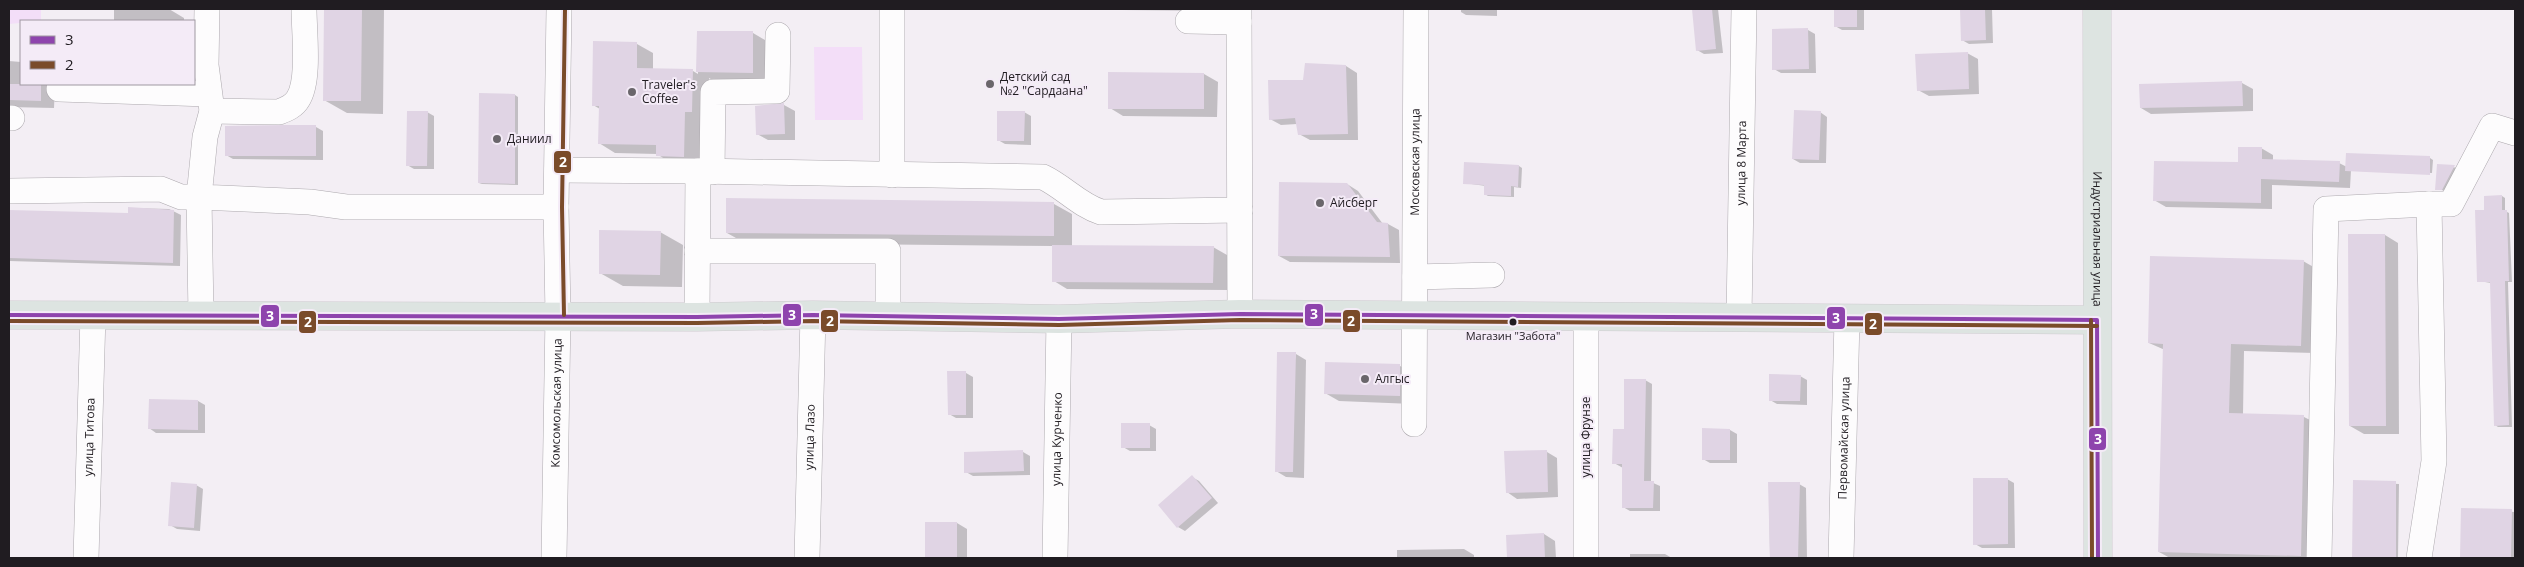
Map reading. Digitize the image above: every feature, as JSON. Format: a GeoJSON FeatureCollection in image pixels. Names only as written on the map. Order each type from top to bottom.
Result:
{"type":"FeatureCollection","features":[{"type":"Feature","properties":{"kind":"main road","name":"Индустриальная улица"},"geometry":{"type":"LineString","coordinates":[[2097,9],[2098,558]]}},
{"type":"Feature","properties":{"kind":"main road"},"geometry":{"type":"LineString","coordinates":[[9,314],[697,317],[813,314],[1059,319],[1240,314],[2097,320]]}},
{"type":"Feature","properties":{"kind":"street"},"geometry":{"type":"LineString","coordinates":[[201,315],[198,197],[210,102],[206,65],[208,9]]}},
{"type":"Feature","properties":{"kind":"street"},"geometry":{"type":"LineString","coordinates":[[59,89],[210,102],[279,112],[289,108],[298,100],[304,80],[304,9]]}},
{"type":"Feature","properties":{"kind":"street","name":"Комсомольская улица"},"geometry":{"type":"LineString","coordinates":[[554,558],[558,315],[556,207],[559,9]]}},
{"type":"Feature","properties":{"kind":"street"},"geometry":{"type":"LineString","coordinates":[[892,9],[892,175]]}},
{"type":"Feature","properties":{"kind":"street","name":"Московская улица"},"geometry":{"type":"LineString","coordinates":[[1414,424],[1416,9]]}},
{"type":"Feature","properties":{"kind":"street","name":"улица 8 Марта"},"geometry":{"type":"LineString","coordinates":[[1739,318],[1744,9]]}},
{"type":"Feature","properties":{"kind":"street"},"geometry":{"type":"LineString","coordinates":[[1188,21],[1239,15],[1240,314]]}},
{"type":"Feature","properties":{"kind":"street"},"geometry":{"type":"LineString","coordinates":[[697,317],[697,251],[713,92],[776,91],[778,35]]}},
{"type":"Feature","properties":{"kind":"street"},"geometry":{"type":"LineString","coordinates":[[2318,558],[2326,209],[2451,204],[2492,126],[2515,133]]}},
{"type":"Feature","properties":{"kind":"street"},"geometry":{"type":"LineString","coordinates":[[557,170],[1043,177],[1059,185],[1088,208],[1101,212],[1240,210]]}},
{"type":"Feature","properties":{"kind":"street"},"geometry":{"type":"LineString","coordinates":[[9,191],[161,190],[181,197],[301,201],[346,207],[556,207]]}},
{"type":"Feature","properties":{"kind":"street"},"geometry":{"type":"LineString","coordinates":[[2419,558],[2434,461],[2429,204]]}},
{"type":"Feature","properties":{"kind":"street"},"geometry":{"type":"LineString","coordinates":[[697,251],[888,251],[888,316]]}},
{"type":"Feature","properties":{"kind":"street"},"geometry":{"type":"LineString","coordinates":[[1415,277],[1492,275]]}},
{"type":"Feature","properties":{"kind":"street","name":"улица Титова"},"geometry":{"type":"LineString","coordinates":[[86,558],[93,314]]}},
{"type":"Feature","properties":{"kind":"street","name":"улица Лазо"},"geometry":{"type":"LineString","coordinates":[[807,558],[813,314]]}},
{"type":"Feature","properties":{"kind":"street","name":"улица Фрунзе"},"geometry":{"type":"LineString","coordinates":[[1586,317],[1586,558]]}},
{"type":"Feature","properties":{"kind":"street","name":"улица Курченко"},"geometry":{"type":"LineString","coordinates":[[1055,558],[1059,319]]}},
{"type":"Feature","properties":{"kind":"street","name":"Первомайская улица"},"geometry":{"type":"LineString","coordinates":[[1841,558],[1846,319]]}},
{"type":"Feature","properties":{"kind":"shaded area"},"geometry":{"type":"Polygon","coordinates":[[[9,9],[41,9],[41,20],[20,20],[20,23],[9,24],[9,9]]]}},
{"type":"Feature","properties":{"kind":"shaded area"},"geometry":{"type":"Polygon","coordinates":[[[814,47],[862,47],[863,120],[815,120],[814,47]]]}},
{"type":"Feature","properties":{"kind":"building"},"geometry":{"type":"Polygon","coordinates":[[[324,9],[362,9],[361,101],[323,101],[324,9]]]}},
{"type":"Feature","properties":{"kind":"building"},"geometry":{"type":"Polygon","coordinates":[[[1692,9],[1712,9],[1716,49],[1696,51],[1692,9]]]}},
{"type":"Feature","properties":{"kind":"building"},"geometry":{"type":"Polygon","coordinates":[[[1834,9],[1857,9],[1857,27],[1834,27],[1834,9]]]}},
{"type":"Feature","properties":{"kind":"building"},"geometry":{"type":"Polygon","coordinates":[[[1960,9],[1985,9],[1986,40],[1961,41],[1960,9]]]}},
{"type":"Feature","properties":{"kind":"building"},"geometry":{"type":"Polygon","coordinates":[[[1808,28],[1809,69],[1772,70],[1772,29],[1808,28]]]}},
{"type":"Feature","properties":{"kind":"building"},"geometry":{"type":"Polygon","coordinates":[[[697,31],[753,31],[753,73],[696,72],[697,31]]]}},
{"type":"Feature","properties":{"kind":"building"},"geometry":{"type":"Polygon","coordinates":[[[593,41],[637,42],[637,68],[693,69],[692,112],[685,112],[684,157],[656,156],[656,145],[598,144],[599,106],[592,106],[593,41]]]}},
{"type":"Feature","properties":{"kind":"building"},"geometry":{"type":"Polygon","coordinates":[[[1968,52],[1969,89],[1917,91],[1915,54],[1968,52]]]}},
{"type":"Feature","properties":{"kind":"building"},"geometry":{"type":"Polygon","coordinates":[[[1305,63],[1346,65],[1348,134],[1298,135],[1295,118],[1269,120],[1268,80],[1303,80],[1305,63]]]}},
{"type":"Feature","properties":{"kind":"building"},"geometry":{"type":"Polygon","coordinates":[[[1108,72],[1204,73],[1204,109],[1108,109],[1108,72]]]}},
{"type":"Feature","properties":{"kind":"building"},"geometry":{"type":"Polygon","coordinates":[[[2242,81],[2243,106],[2140,108],[2139,84],[2242,81]]]}},
{"type":"Feature","properties":{"kind":"building"},"geometry":{"type":"Polygon","coordinates":[[[9,84],[41,85],[41,101],[9,100],[9,84]]]}},
{"type":"Feature","properties":{"kind":"building","name":"Даниил"},"geometry":{"type":"Polygon","coordinates":[[[479,93],[515,94],[515,184],[478,183],[479,93]]]}},
{"type":"Feature","properties":{"kind":"building"},"geometry":{"type":"Polygon","coordinates":[[[784,103],[785,134],[756,135],[755,106],[784,103]]]}},
{"type":"Feature","properties":{"kind":"building"},"geometry":{"type":"Polygon","coordinates":[[[1794,110],[1821,111],[1819,160],[1792,159],[1794,110]]]}},
{"type":"Feature","properties":{"kind":"building"},"geometry":{"type":"Polygon","coordinates":[[[407,111],[428,111],[427,166],[406,166],[407,111]]]}},
{"type":"Feature","properties":{"kind":"building"},"geometry":{"type":"Polygon","coordinates":[[[997,111],[1025,111],[1024,141],[997,141],[997,111]]]}},
{"type":"Feature","properties":{"kind":"building"},"geometry":{"type":"Polygon","coordinates":[[[316,125],[316,156],[225,156],[225,126],[316,125]]]}},
{"type":"Feature","properties":{"kind":"building"},"geometry":{"type":"Polygon","coordinates":[[[2238,147],[2262,147],[2262,159],[2340,161],[2339,182],[2261,179],[2261,203],[2153,201],[2154,161],[2238,162],[2238,147]]]}},
{"type":"Feature","properties":{"kind":"building"},"geometry":{"type":"Polygon","coordinates":[[[2346,153],[2430,156],[2430,175],[2345,171],[2346,153]]]}},
{"type":"Feature","properties":{"kind":"building"},"geometry":{"type":"Polygon","coordinates":[[[1464,162],[1519,165],[1518,187],[1511,186],[1511,196],[1484,195],[1484,185],[1463,184],[1464,162]]]}},
{"type":"Feature","properties":{"kind":"building"},"geometry":{"type":"Polygon","coordinates":[[[2437,164],[2455,165],[2442,190],[2435,190],[2437,164]]]}},
{"type":"Feature","properties":{"kind":"building","name":"Айсберг"},"geometry":{"type":"Polygon","coordinates":[[[1279,182],[1347,183],[1377,222],[1388,223],[1390,257],[1278,256],[1279,182]]]}},
{"type":"Feature","properties":{"kind":"building"},"geometry":{"type":"Polygon","coordinates":[[[2502,195],[2502,210],[2507,210],[2509,281],[2505,281],[2509,425],[2494,426],[2490,282],[2477,282],[2475,210],[2484,210],[2484,196],[2502,195]]]}},
{"type":"Feature","properties":{"kind":"building"},"geometry":{"type":"Polygon","coordinates":[[[726,198],[1054,202],[1054,236],[726,233],[726,198]]]}},
{"type":"Feature","properties":{"kind":"building"},"geometry":{"type":"Polygon","coordinates":[[[128,207],[174,210],[173,263],[9,258],[9,210],[128,213],[128,207]]]}},
{"type":"Feature","properties":{"kind":"building"},"geometry":{"type":"Polygon","coordinates":[[[599,230],[661,231],[660,275],[599,274],[599,230]]]}},
{"type":"Feature","properties":{"kind":"building"},"geometry":{"type":"Polygon","coordinates":[[[2348,234],[2385,234],[2386,426],[2349,426],[2348,234]]]}},
{"type":"Feature","properties":{"kind":"building"},"geometry":{"type":"Polygon","coordinates":[[[1052,245],[1214,246],[1213,283],[1052,282],[1052,245]]]}},
{"type":"Feature","properties":{"kind":"building"},"geometry":{"type":"Polygon","coordinates":[[[2150,256],[2304,260],[2301,346],[2231,344],[2229,413],[2304,415],[2301,556],[2158,552],[2163,344],[2148,343],[2150,256]]]}},
{"type":"Feature","properties":{"kind":"building"},"geometry":{"type":"Polygon","coordinates":[[[1277,352],[1296,352],[1293,472],[1275,472],[1277,352]]]}},
{"type":"Feature","properties":{"kind":"building","name":"Алгыс"},"geometry":{"type":"Polygon","coordinates":[[[1325,362],[1400,364],[1400,396],[1324,394],[1325,362]]]}},
{"type":"Feature","properties":{"kind":"building"},"geometry":{"type":"Polygon","coordinates":[[[947,371],[966,371],[966,415],[948,415],[947,371]]]}},
{"type":"Feature","properties":{"kind":"building"},"geometry":{"type":"Polygon","coordinates":[[[1769,374],[1801,375],[1800,401],[1769,401],[1769,374]]]}},
{"type":"Feature","properties":{"kind":"building"},"geometry":{"type":"Polygon","coordinates":[[[1624,379],[1646,379],[1644,481],[1654,481],[1653,508],[1622,508],[1622,464],[1612,464],[1613,429],[1624,429],[1624,379]]]}},
{"type":"Feature","properties":{"kind":"building"},"geometry":{"type":"Polygon","coordinates":[[[149,399],[198,400],[198,430],[148,429],[149,399]]]}},
{"type":"Feature","properties":{"kind":"building"},"geometry":{"type":"Polygon","coordinates":[[[1121,423],[1150,423],[1150,448],[1121,448],[1121,423]]]}},
{"type":"Feature","properties":{"kind":"building"},"geometry":{"type":"Polygon","coordinates":[[[1702,428],[1730,429],[1730,460],[1702,460],[1702,428]]]}},
{"type":"Feature","properties":{"kind":"building"},"geometry":{"type":"Polygon","coordinates":[[[1023,450],[1024,471],[964,473],[964,452],[1023,450]]]}},
{"type":"Feature","properties":{"kind":"building"},"geometry":{"type":"Polygon","coordinates":[[[1547,450],[1548,492],[1506,493],[1504,451],[1547,450]]]}},
{"type":"Feature","properties":{"kind":"building"},"geometry":{"type":"Polygon","coordinates":[[[1192,475],[1212,498],[1177,528],[1158,505],[1192,475]]]}},
{"type":"Feature","properties":{"kind":"building"},"geometry":{"type":"Polygon","coordinates":[[[1973,478],[2008,478],[2008,544],[1973,545],[1973,478]]]}},
{"type":"Feature","properties":{"kind":"building"},"geometry":{"type":"Polygon","coordinates":[[[2353,480],[2396,481],[2396,558],[2352,558],[2353,480]]]}},
{"type":"Feature","properties":{"kind":"building"},"geometry":{"type":"Polygon","coordinates":[[[171,482],[197,484],[194,528],[168,526],[171,482]]]}},
{"type":"Feature","properties":{"kind":"building"},"geometry":{"type":"Polygon","coordinates":[[[1768,482],[1800,482],[1798,558],[1770,558],[1768,482]]]}},
{"type":"Feature","properties":{"kind":"building"},"geometry":{"type":"Polygon","coordinates":[[[2461,508],[2512,509],[2511,558],[2460,558],[2461,508]]]}},
{"type":"Feature","properties":{"kind":"building"},"geometry":{"type":"Polygon","coordinates":[[[925,522],[957,522],[957,558],[925,558],[925,522]]]}},
{"type":"Feature","properties":{"kind":"building"},"geometry":{"type":"Polygon","coordinates":[[[1544,533],[1545,558],[1507,558],[1506,535],[1544,533]]]}},
{"type":"Feature","properties":{"kind":"transit line","name":"2"},"geometry":{"type":"LineString","coordinates":[[564,315],[562,207],[565,9]]}},
{"type":"Feature","properties":{"kind":"transit line","name":"3"},"geometry":{"type":"LineString","coordinates":[[9,315],[697,317],[813,315],[1059,319],[1240,314],[2097,320]]}},
{"type":"Feature","properties":{"kind":"transit line","name":"2"},"geometry":{"type":"LineString","coordinates":[[9,321],[697,323],[813,321],[1059,325],[1240,320],[2097,326]]}},
{"type":"Feature","properties":{"kind":"transit line","name":"2"},"geometry":{"type":"LineString","coordinates":[[2091,320],[2092,558]]}},
{"type":"Feature","properties":{"kind":"transit line","name":"3"},"geometry":{"type":"LineString","coordinates":[[2097,320],[2098,558]]}},
{"type":"Feature","properties":{"kind":"place","name":"Детский сад №2 \"Сардаана\""},"geometry":{"type":"Point","coordinates":[990,84]}},
{"type":"Feature","properties":{"kind":"place","name":"Traveler's Coffee"},"geometry":{"type":"Point","coordinates":[632,92]}},
{"type":"Feature","properties":{"kind":"place","name":"Даниил"},"geometry":{"type":"Point","coordinates":[497,139]}},
{"type":"Feature","properties":{"kind":"place","name":"Айсберг"},"geometry":{"type":"Point","coordinates":[1320,203]}},
{"type":"Feature","properties":{"kind":"place","name":"Магазин \"Забота\""},"geometry":{"type":"Point","coordinates":[1513,322]}},
{"type":"Feature","properties":{"kind":"place","name":"Алгыс"},"geometry":{"type":"Point","coordinates":[1365,379]}}]}
